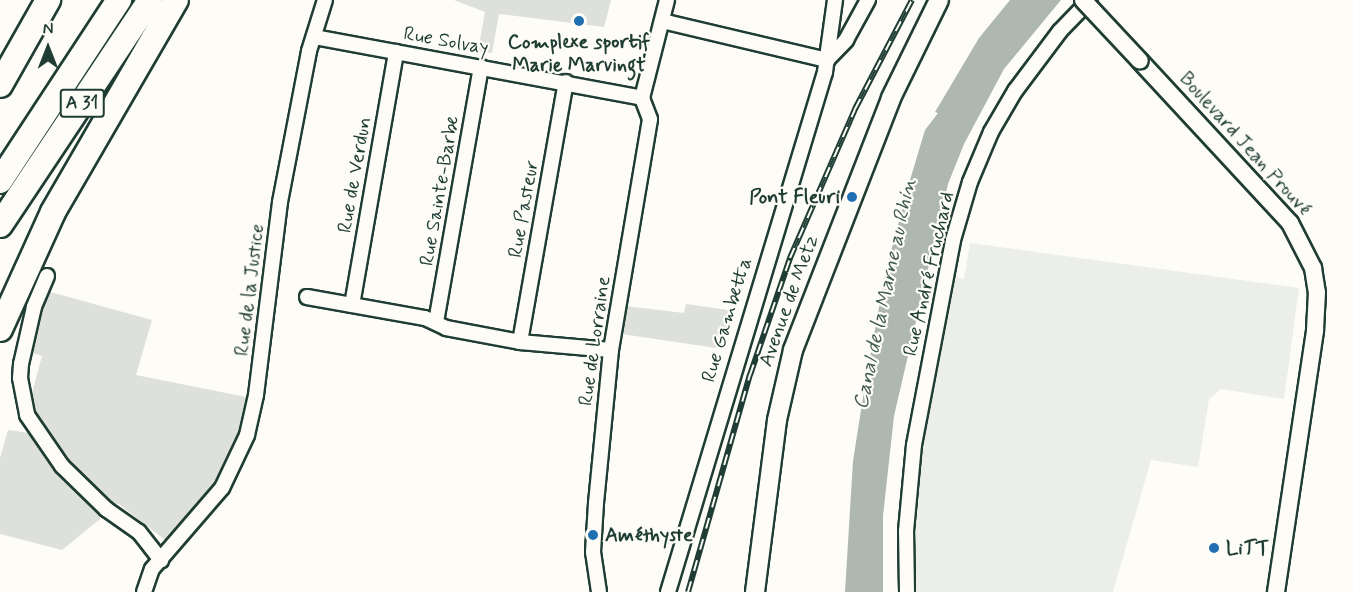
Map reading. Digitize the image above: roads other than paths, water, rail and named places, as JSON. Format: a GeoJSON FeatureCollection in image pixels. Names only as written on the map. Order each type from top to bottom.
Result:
{"type":"FeatureCollection","features":[{"type":"Feature","properties":{"kind":"highway"},"geometry":{"type":"LineString","coordinates":[[0,85],[48,0]]}},
{"type":"Feature","properties":{"kind":"highway","name":"A 31"},"geometry":{"type":"LineString","coordinates":[[0,181],[119,0]]}},
{"type":"Feature","properties":{"kind":"highway","name":"A 31"},"geometry":{"type":"LineString","coordinates":[[0,225],[150,0]]}},
{"type":"Feature","properties":{"kind":"highway"},"geometry":{"type":"LineString","coordinates":[[0,329],[53,213],[176,0]]}},
{"type":"Feature","properties":{"kind":"main road","name":"Avenue de Metz"},"geometry":{"type":"LineString","coordinates":[[756,592],[777,420],[790,360],[891,98],[921,41],[922,29],[939,0]]}},
{"type":"Feature","properties":{"kind":"main road","name":"Avenue de Metz"},"geometry":{"type":"LineString","coordinates":[[921,41],[932,33],[953,0]]}},
{"type":"Feature","properties":{"kind":"street","name":"Rue de la Justice"},"geometry":{"type":"LineString","coordinates":[[144,592],[152,569],[222,488],[247,435],[256,395],[280,202],[314,38],[325,0]]}},
{"type":"Feature","properties":{"kind":"street"},"geometry":{"type":"LineString","coordinates":[[642,98],[667,0]]}},
{"type":"Feature","properties":{"kind":"street","name":"Rue Gambetta"},"geometry":{"type":"LineString","coordinates":[[668,592],[827,60],[835,0]]}},
{"type":"Feature","properties":{"kind":"street"},"geometry":{"type":"LineString","coordinates":[[662,21],[827,60],[846,40],[868,0]]}},
{"type":"Feature","properties":{"kind":"street","name":"Boulevard Jean Prouvé"},"geometry":{"type":"LineString","coordinates":[[1083,0],[1290,223],[1313,268],[1316,319],[1276,592]]}},
{"type":"Feature","properties":{"kind":"street","name":"Rue André Fruchard"},"geometry":{"type":"LineString","coordinates":[[907,592],[906,531],[914,445],[954,240],[970,182],[991,132],[1014,91],[1060,31],[1090,0]]}},
{"type":"Feature","properties":{"kind":"street","name":"Rue Solvay"},"geometry":{"type":"LineString","coordinates":[[314,38],[566,82],[642,98]]}},
{"type":"Feature","properties":{"kind":"street","name":"Rue de Verdun"},"geometry":{"type":"LineString","coordinates":[[352,305],[396,52]]}},
{"type":"Feature","properties":{"kind":"street","name":"Rue Sainte-Barbe"},"geometry":{"type":"LineString","coordinates":[[436,322],[481,67]]}},
{"type":"Feature","properties":{"kind":"street","name":"Rue Pasteur"},"geometry":{"type":"LineString","coordinates":[[520,342],[566,82]]}},
{"type":"Feature","properties":{"kind":"street","name":"Rue de Lorraine"},"geometry":{"type":"LineString","coordinates":[[599,592],[594,528],[611,350],[650,119],[642,98]]}},
{"type":"Feature","properties":{"kind":"street"},"geometry":{"type":"LineString","coordinates":[[47,276],[34,307],[21,364],[20,378],[27,415],[62,466],[106,509],[138,532],[161,560]]}},
{"type":"Feature","properties":{"kind":"street"},"geometry":{"type":"LineString","coordinates":[[307,297],[436,322],[446,328],[520,342],[611,350]]}},
{"type":"Feature","properties":{"kind":"water","name":"Canal de la Marne au Rhin"},"geometry":{"type":"Polygon","coordinates":[[[1010,0],[1061,0],[1004,69],[964,144],[948,184],[894,416],[883,516],[883,592],[845,592],[853,461],[864,391],[885,274],[910,180],[925,130],[938,113],[935,112],[979,38],[1010,0]]]}},
{"type":"Feature","properties":{"kind":"railway"},"geometry":{"type":"LineString","coordinates":[[688,592],[750,375],[790,258],[855,109],[912,0]]}},
{"type":"Feature","properties":{"kind":"place","name":"Complexe sportif Marie Marvingt"},"geometry":{"type":"Point","coordinates":[579,21]}},
{"type":"Feature","properties":{"kind":"place","name":"Pont Fleuri"},"geometry":{"type":"Point","coordinates":[852,197]}},
{"type":"Feature","properties":{"kind":"place","name":"Améthyste"},"geometry":{"type":"Point","coordinates":[593,535]}},
{"type":"Feature","properties":{"kind":"place","name":"LiTT"},"geometry":{"type":"Point","coordinates":[1214,548]}}]}
